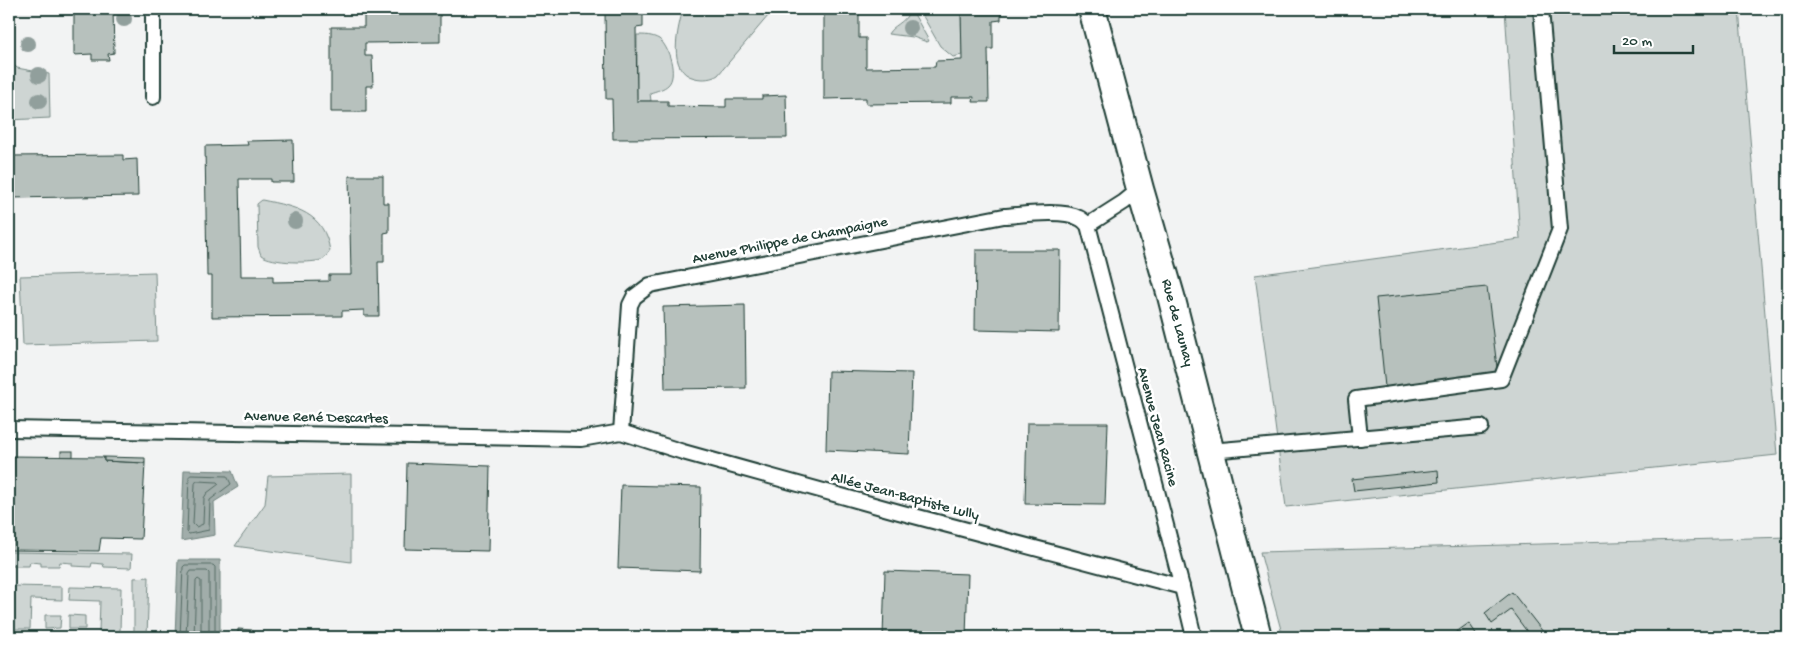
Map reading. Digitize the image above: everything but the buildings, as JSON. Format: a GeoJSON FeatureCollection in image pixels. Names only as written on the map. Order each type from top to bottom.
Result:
{"type":"FeatureCollection","features":[{"type":"Feature","properties":{"kind":"street","name":"Rue de Launay"},"geometry":{"type":"LineString","coordinates":[[1092,9],[1171,296],[1258,637]]}},
{"type":"Feature","properties":{"kind":"lane"},"geometry":{"type":"LineString","coordinates":[[152,97],[153,9]]}},
{"type":"Feature","properties":{"kind":"lane"},"geometry":{"type":"LineString","coordinates":[[1360,438],[1356,399],[1501,379],[1560,229],[1541,9]]}},
{"type":"Feature","properties":{"kind":"lane"},"geometry":{"type":"LineString","coordinates":[[1088,225],[1124,202],[1140,189]]}},
{"type":"Feature","properties":{"kind":"lane","name":"Avenue Philippe de Champaigne"},"geometry":{"type":"LineString","coordinates":[[621,432],[630,305],[634,296],[650,286],[1004,216],[1044,213],[1068,214],[1078,217],[1088,225]]}},
{"type":"Feature","properties":{"kind":"lane","name":"Avenue Jean Racine"},"geometry":{"type":"LineString","coordinates":[[1088,225],[1194,637]]}},
{"type":"Feature","properties":{"kind":"lane"},"geometry":{"type":"LineString","coordinates":[[1210,451],[1481,427]]}},
{"type":"Feature","properties":{"kind":"lane","name":"Avenue René Descartes"},"geometry":{"type":"LineString","coordinates":[[9,429],[581,439],[621,432]]}},
{"type":"Feature","properties":{"kind":"lane","name":"Allée Jean-Baptiste Lully"},"geometry":{"type":"LineString","coordinates":[[621,432],[758,473],[1182,587]]}},
{"type":"Feature","properties":{"kind":"shaded area"},"geometry":{"type":"Polygon","coordinates":[[[683,9],[774,9],[718,75],[704,79],[686,74],[680,67],[677,59],[677,38],[683,9]]]}},
{"type":"Feature","properties":{"kind":"shaded area"},"geometry":{"type":"Polygon","coordinates":[[[925,9],[961,9],[962,55],[953,57],[940,46],[920,11],[925,9]]]}},
{"type":"Feature","properties":{"kind":"shaded area"},"geometry":{"type":"Polygon","coordinates":[[[1505,9],[1739,9],[1777,455],[1286,507],[1255,275],[1520,239],[1505,9]]]}},
{"type":"Feature","properties":{"kind":"shaded area"},"geometry":{"type":"Polygon","coordinates":[[[909,12],[914,14],[929,41],[888,34],[905,19],[909,12]]]}},
{"type":"Feature","properties":{"kind":"shaded area"},"geometry":{"type":"Polygon","coordinates":[[[637,35],[646,35],[659,39],[666,48],[671,61],[671,81],[664,88],[650,93],[651,101],[637,101],[637,35]]]}},
{"type":"Feature","properties":{"kind":"shaded area"},"geometry":{"type":"Polygon","coordinates":[[[9,51],[17,68],[49,74],[50,118],[9,120],[9,51]]]}},
{"type":"Feature","properties":{"kind":"shaded area"},"geometry":{"type":"Polygon","coordinates":[[[262,200],[297,209],[315,220],[327,238],[330,251],[324,259],[311,262],[292,262],[274,260],[261,255],[258,247],[257,204],[262,200]]]}},
{"type":"Feature","properties":{"kind":"shaded area"},"geometry":{"type":"Polygon","coordinates":[[[155,272],[157,341],[23,345],[20,276],[155,272]]]}},
{"type":"Feature","properties":{"kind":"shaded area"},"geometry":{"type":"Polygon","coordinates":[[[351,474],[351,562],[235,546],[265,504],[268,476],[351,474]]]}},
{"type":"Feature","properties":{"kind":"shaded area"},"geometry":{"type":"Polygon","coordinates":[[[1788,537],[1788,637],[1283,637],[1260,552],[1788,537]]]}},
{"type":"Feature","properties":{"kind":"shaded area"},"geometry":{"type":"Polygon","coordinates":[[[9,552],[132,554],[131,568],[104,567],[103,564],[92,563],[91,567],[72,566],[72,563],[60,562],[59,566],[41,566],[41,563],[30,562],[29,566],[9,566],[9,552]]]}},
{"type":"Feature","properties":{"kind":"shaded area"},"geometry":{"type":"Polygon","coordinates":[[[149,577],[147,637],[144,637],[143,633],[134,632],[134,578],[149,577]]]}},
{"type":"Feature","properties":{"kind":"shaded area"},"geometry":{"type":"Polygon","coordinates":[[[12,586],[62,587],[62,600],[31,599],[30,629],[11,629],[12,586]]]}},
{"type":"Feature","properties":{"kind":"shaded area"},"geometry":{"type":"Polygon","coordinates":[[[70,587],[121,588],[120,632],[99,632],[100,601],[69,600],[70,587]]]}},
{"type":"Feature","properties":{"kind":"shaded area"},"geometry":{"type":"Polygon","coordinates":[[[45,615],[61,615],[60,628],[45,629],[45,615]]]}},
{"type":"Feature","properties":{"kind":"shaded area"},"geometry":{"type":"Polygon","coordinates":[[[69,615],[85,616],[85,629],[69,629],[69,615]]]}},
{"type":"Feature","properties":{"kind":"water"},"geometry":{"type":"Polygon","coordinates":[[[184,470],[232,471],[238,487],[214,502],[215,535],[181,541],[184,470]]]}},
{"type":"Feature","properties":{"kind":"water"},"geometry":{"type":"Polygon","coordinates":[[[178,560],[220,560],[220,637],[175,637],[178,560]]]}}]}
